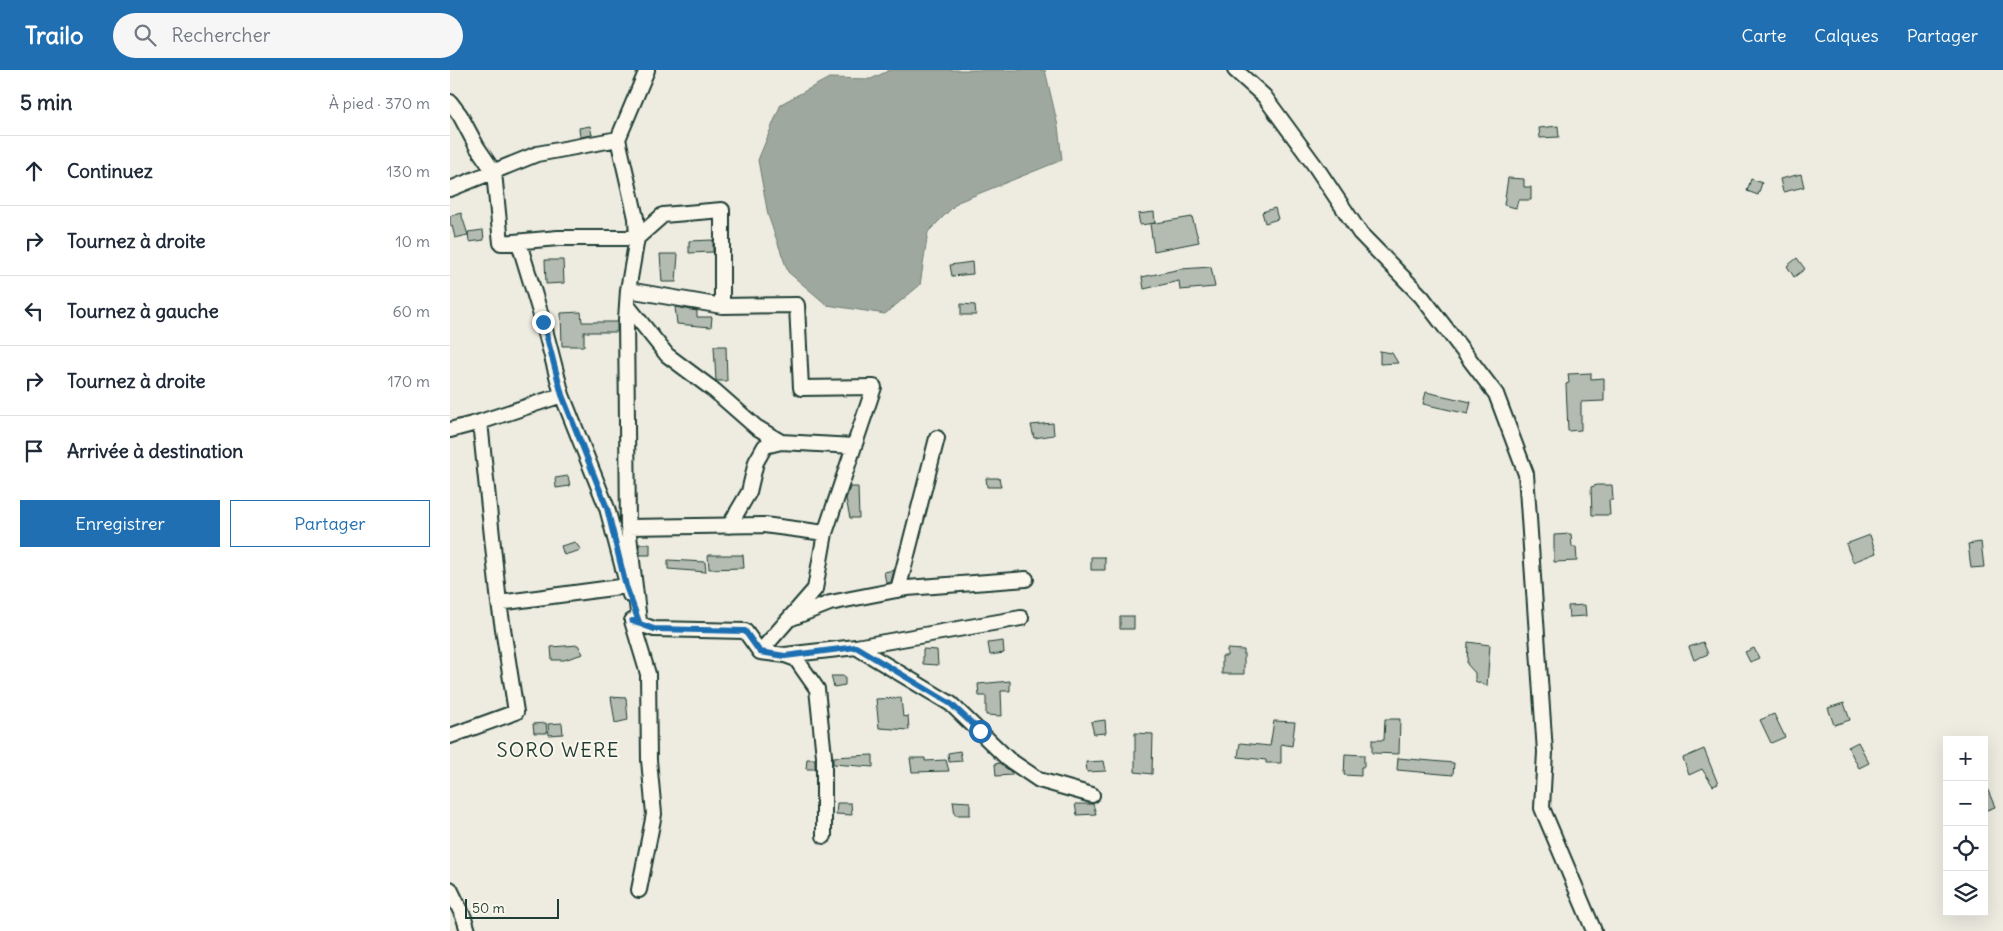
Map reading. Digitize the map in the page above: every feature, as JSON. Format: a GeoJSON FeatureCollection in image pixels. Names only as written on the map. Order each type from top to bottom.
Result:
{"type":"FeatureCollection","features":[{"type":"Feature","properties":{"kind":"street"},"geometry":{"type":"LineString","coordinates":[[635,621],[628,527],[627,304],[637,238],[636,218],[618,140],[647,70]]}},
{"type":"Feature","properties":{"kind":"street"},"geometry":{"type":"LineString","coordinates":[[1235,70],[1264,96],[1316,167],[1360,233],[1422,298],[1496,394],[1526,474],[1545,752],[1542,808],[1594,931]]}},
{"type":"Feature","properties":{"kind":"street"},"geometry":{"type":"LineString","coordinates":[[450,102],[460,115],[477,147],[494,172],[501,243]]}},
{"type":"Feature","properties":{"kind":"street"},"geometry":{"type":"LineString","coordinates":[[450,189],[537,154],[618,140]]}},
{"type":"Feature","properties":{"kind":"street"},"geometry":{"type":"LineString","coordinates":[[501,243],[558,238],[637,238],[664,215],[722,210],[722,306]]}},
{"type":"Feature","properties":{"kind":"street"},"geometry":{"type":"LineString","coordinates":[[501,243],[519,243],[543,322],[562,395],[607,508],[648,674],[650,760],[654,814],[639,890]]}},
{"type":"Feature","properties":{"kind":"street"},"geometry":{"type":"LineString","coordinates":[[628,290],[722,306],[798,305],[801,388],[874,387],[825,533],[815,589],[760,652]]}},
{"type":"Feature","properties":{"kind":"street"},"geometry":{"type":"LineString","coordinates":[[627,304],[667,355],[715,391],[756,426],[781,442]]}},
{"type":"Feature","properties":{"kind":"street"},"geometry":{"type":"LineString","coordinates":[[450,430],[562,395]]}},
{"type":"Feature","properties":{"kind":"street"},"geometry":{"type":"LineString","coordinates":[[450,736],[516,712],[499,603],[480,422]]}},
{"type":"Feature","properties":{"kind":"street"},"geometry":{"type":"LineString","coordinates":[[898,590],[937,438]]}},
{"type":"Feature","properties":{"kind":"street"},"geometry":{"type":"LineString","coordinates":[[729,526],[749,492],[756,462],[765,446],[781,442],[854,446]]}},
{"type":"Feature","properties":{"kind":"street"},"geometry":{"type":"LineString","coordinates":[[628,527],[764,526],[825,533]]}},
{"type":"Feature","properties":{"kind":"street"},"geometry":{"type":"LineString","coordinates":[[789,619],[830,603],[898,590],[1026,579]]}},
{"type":"Feature","properties":{"kind":"street"},"geometry":{"type":"LineString","coordinates":[[499,603],[626,586]]}},
{"type":"Feature","properties":{"kind":"street"},"geometry":{"type":"LineString","coordinates":[[785,656],[856,647],[1021,618]]}},
{"type":"Feature","properties":{"kind":"street"},"geometry":{"type":"LineString","coordinates":[[635,621],[654,629],[745,631],[760,652],[796,659],[817,689],[824,756],[824,836]]}},
{"type":"Feature","properties":{"kind":"street"},"geometry":{"type":"LineString","coordinates":[[856,647],[951,704],[1008,759],[1039,780],[1092,796]]}},
{"type":"Feature","properties":{"kind":"street"},"geometry":{"type":"LineString","coordinates":[[450,890],[464,918],[468,931]]}},
{"type":"Feature","properties":{"kind":"shaded area"},"geometry":{"type":"Polygon","coordinates":[[[890,70],[1045,70],[1058,126],[1062,160],[958,202],[928,232],[920,285],[885,314],[827,305],[788,272],[768,215],[758,160],[781,104],[829,78],[871,79],[890,70]]]}},
{"type":"Feature","properties":{"kind":"building"},"geometry":{"type":"Polygon","coordinates":[[[590,126],[592,135],[580,137],[579,128],[590,126]]]}},
{"type":"Feature","properties":{"kind":"building"},"geometry":{"type":"Polygon","coordinates":[[[1558,126],[1559,137],[1540,138],[1539,128],[1558,126]]]}},
{"type":"Feature","properties":{"kind":"building"},"geometry":{"type":"Polygon","coordinates":[[[1801,174],[1804,187],[1783,192],[1780,179],[1801,174]]]}},
{"type":"Feature","properties":{"kind":"building"},"geometry":{"type":"Polygon","coordinates":[[[1508,178],[1524,179],[1524,187],[1531,187],[1531,200],[1518,200],[1516,208],[1504,205],[1508,178]]]}},
{"type":"Feature","properties":{"kind":"building"},"geometry":{"type":"Polygon","coordinates":[[[1751,179],[1762,183],[1758,195],[1747,191],[1751,179]]]}},
{"type":"Feature","properties":{"kind":"building"},"geometry":{"type":"Polygon","coordinates":[[[1275,208],[1278,219],[1265,223],[1262,212],[1275,208]]]}},
{"type":"Feature","properties":{"kind":"building"},"geometry":{"type":"Polygon","coordinates":[[[1154,212],[1155,223],[1140,225],[1138,214],[1154,212]]]}},
{"type":"Feature","properties":{"kind":"building"},"geometry":{"type":"Polygon","coordinates":[[[461,213],[468,235],[455,238],[452,225],[450,226],[450,216],[461,213]]]}},
{"type":"Feature","properties":{"kind":"building"},"geometry":{"type":"Polygon","coordinates":[[[1192,217],[1199,242],[1154,251],[1150,224],[1192,217]]]}},
{"type":"Feature","properties":{"kind":"building"},"geometry":{"type":"Polygon","coordinates":[[[483,230],[484,240],[469,242],[468,232],[483,230]]]}},
{"type":"Feature","properties":{"kind":"building"},"geometry":{"type":"Polygon","coordinates":[[[713,240],[713,252],[689,253],[689,241],[713,240]]]}},
{"type":"Feature","properties":{"kind":"building"},"geometry":{"type":"Polygon","coordinates":[[[660,254],[678,254],[676,282],[662,282],[660,254]]]}},
{"type":"Feature","properties":{"kind":"building"},"geometry":{"type":"Polygon","coordinates":[[[1797,258],[1805,269],[1794,277],[1787,266],[1797,258]]]}},
{"type":"Feature","properties":{"kind":"building"},"geometry":{"type":"Polygon","coordinates":[[[545,260],[563,260],[564,283],[546,284],[545,260]]]}},
{"type":"Feature","properties":{"kind":"building"},"geometry":{"type":"Polygon","coordinates":[[[972,262],[973,274],[952,276],[950,265],[972,262]]]}},
{"type":"Feature","properties":{"kind":"building"},"geometry":{"type":"Polygon","coordinates":[[[1211,267],[1215,287],[1180,290],[1179,281],[1144,289],[1142,277],[1181,269],[1211,267]]]}},
{"type":"Feature","properties":{"kind":"building"},"geometry":{"type":"Polygon","coordinates":[[[961,304],[975,305],[976,315],[961,315],[961,304]]]}},
{"type":"Feature","properties":{"kind":"building"},"geometry":{"type":"Polygon","coordinates":[[[675,307],[697,311],[697,317],[712,317],[711,327],[677,324],[675,307]]]}},
{"type":"Feature","properties":{"kind":"building"},"geometry":{"type":"Polygon","coordinates":[[[581,312],[582,322],[617,322],[617,332],[584,332],[584,346],[562,346],[561,313],[581,312]]]}},
{"type":"Feature","properties":{"kind":"building"},"geometry":{"type":"Polygon","coordinates":[[[714,346],[726,346],[727,381],[716,381],[714,346]]]}},
{"type":"Feature","properties":{"kind":"building"},"geometry":{"type":"Polygon","coordinates":[[[1380,351],[1392,353],[1398,363],[1380,364],[1380,351]]]}},
{"type":"Feature","properties":{"kind":"building"},"geometry":{"type":"Polygon","coordinates":[[[1591,373],[1591,379],[1604,378],[1604,401],[1581,402],[1581,430],[1568,431],[1566,384],[1569,383],[1568,374],[1591,373]]]}},
{"type":"Feature","properties":{"kind":"building"},"geometry":{"type":"Polygon","coordinates":[[[1426,392],[1471,402],[1468,414],[1423,404],[1426,392]]]}},
{"type":"Feature","properties":{"kind":"building"},"geometry":{"type":"Polygon","coordinates":[[[1053,423],[1054,435],[1034,438],[1031,425],[1053,423]]]}},
{"type":"Feature","properties":{"kind":"building"},"geometry":{"type":"Polygon","coordinates":[[[568,476],[570,486],[556,488],[555,478],[568,476]]]}},
{"type":"Feature","properties":{"kind":"building"},"geometry":{"type":"Polygon","coordinates":[[[986,478],[999,478],[1001,487],[987,487],[986,478]]]}},
{"type":"Feature","properties":{"kind":"building"},"geometry":{"type":"Polygon","coordinates":[[[1612,485],[1613,500],[1609,500],[1610,515],[1592,515],[1591,487],[1612,485]]]}},
{"type":"Feature","properties":{"kind":"building"},"geometry":{"type":"Polygon","coordinates":[[[850,487],[858,487],[859,518],[850,518],[846,499],[850,487]]]}},
{"type":"Feature","properties":{"kind":"building"},"geometry":{"type":"Polygon","coordinates":[[[1571,534],[1572,547],[1576,547],[1577,561],[1554,562],[1554,535],[1571,534]]]}},
{"type":"Feature","properties":{"kind":"building"},"geometry":{"type":"Polygon","coordinates":[[[1870,535],[1876,553],[1853,562],[1846,544],[1870,535]]]}},
{"type":"Feature","properties":{"kind":"building"},"geometry":{"type":"Polygon","coordinates":[[[575,542],[581,550],[564,555],[561,546],[575,542]]]}},
{"type":"Feature","properties":{"kind":"building"},"geometry":{"type":"Polygon","coordinates":[[[1981,542],[1984,567],[1971,568],[1968,544],[1981,542]]]}},
{"type":"Feature","properties":{"kind":"building"},"geometry":{"type":"Polygon","coordinates":[[[639,544],[650,544],[650,555],[640,555],[639,544]]]}},
{"type":"Feature","properties":{"kind":"building"},"geometry":{"type":"Polygon","coordinates":[[[708,555],[743,555],[744,568],[709,569],[708,555]]]}},
{"type":"Feature","properties":{"kind":"building"},"geometry":{"type":"Polygon","coordinates":[[[1091,557],[1105,557],[1105,570],[1091,570],[1091,557]]]}},
{"type":"Feature","properties":{"kind":"building"},"geometry":{"type":"Polygon","coordinates":[[[668,560],[705,562],[706,572],[668,569],[668,560]]]}},
{"type":"Feature","properties":{"kind":"building"},"geometry":{"type":"Polygon","coordinates":[[[894,570],[891,582],[886,583],[884,572],[894,570]]]}},
{"type":"Feature","properties":{"kind":"building"},"geometry":{"type":"Polygon","coordinates":[[[1585,605],[1586,616],[1569,617],[1568,606],[1585,605]]]}},
{"type":"Feature","properties":{"kind":"building"},"geometry":{"type":"Polygon","coordinates":[[[1120,616],[1134,616],[1134,629],[1120,629],[1120,616]]]}},
{"type":"Feature","properties":{"kind":"building"},"geometry":{"type":"Polygon","coordinates":[[[1003,641],[1004,653],[990,655],[988,643],[1003,641]]]}},
{"type":"Feature","properties":{"kind":"building"},"geometry":{"type":"Polygon","coordinates":[[[1468,642],[1490,645],[1487,686],[1475,681],[1475,673],[1467,664],[1468,642]]]}},
{"type":"Feature","properties":{"kind":"building"},"geometry":{"type":"Polygon","coordinates":[[[1703,642],[1708,654],[1694,660],[1689,647],[1703,642]]]}},
{"type":"Feature","properties":{"kind":"building"},"geometry":{"type":"Polygon","coordinates":[[[578,645],[583,654],[564,660],[552,660],[551,647],[578,645]]]}},
{"type":"Feature","properties":{"kind":"building"},"geometry":{"type":"Polygon","coordinates":[[[1754,648],[1759,658],[1750,662],[1745,652],[1754,648]]]}},
{"type":"Feature","properties":{"kind":"building"},"geometry":{"type":"Polygon","coordinates":[[[923,649],[937,650],[938,665],[923,664],[923,649]]]}},
{"type":"Feature","properties":{"kind":"building"},"geometry":{"type":"Polygon","coordinates":[[[1227,649],[1244,650],[1244,674],[1222,674],[1222,656],[1227,656],[1227,649]]]}},
{"type":"Feature","properties":{"kind":"building"},"geometry":{"type":"Polygon","coordinates":[[[831,676],[845,676],[845,685],[834,687],[831,676]]]}},
{"type":"Feature","properties":{"kind":"building"},"geometry":{"type":"Polygon","coordinates":[[[1010,681],[1010,691],[1001,691],[1002,716],[986,715],[986,696],[979,696],[978,684],[1010,681]]]}},
{"type":"Feature","properties":{"kind":"building"},"geometry":{"type":"Polygon","coordinates":[[[611,697],[626,698],[628,720],[615,723],[611,697]]]}},
{"type":"Feature","properties":{"kind":"building"},"geometry":{"type":"Polygon","coordinates":[[[901,698],[903,717],[908,716],[909,730],[879,728],[876,699],[901,698]]]}},
{"type":"Feature","properties":{"kind":"building"},"geometry":{"type":"Polygon","coordinates":[[[1844,703],[1850,720],[1834,725],[1828,708],[1844,703]]]}},
{"type":"Feature","properties":{"kind":"building"},"geometry":{"type":"Polygon","coordinates":[[[1774,714],[1785,737],[1771,743],[1760,720],[1774,714]]]}},
{"type":"Feature","properties":{"kind":"building"},"geometry":{"type":"Polygon","coordinates":[[[1385,719],[1400,719],[1399,754],[1372,753],[1372,740],[1384,740],[1385,719]]]}},
{"type":"Feature","properties":{"kind":"building"},"geometry":{"type":"Polygon","coordinates":[[[1105,720],[1106,733],[1094,734],[1091,722],[1105,720]]]}},
{"type":"Feature","properties":{"kind":"building"},"geometry":{"type":"Polygon","coordinates":[[[1274,721],[1295,722],[1292,746],[1281,744],[1281,763],[1266,763],[1266,760],[1238,757],[1240,743],[1270,746],[1274,721]]]}},
{"type":"Feature","properties":{"kind":"building"},"geometry":{"type":"Polygon","coordinates":[[[546,723],[547,733],[534,733],[533,724],[546,723]]]}},
{"type":"Feature","properties":{"kind":"building"},"geometry":{"type":"Polygon","coordinates":[[[562,723],[563,734],[549,735],[548,724],[562,723]]]}},
{"type":"Feature","properties":{"kind":"building"},"geometry":{"type":"Polygon","coordinates":[[[1135,733],[1153,734],[1152,774],[1135,772],[1135,733]]]}},
{"type":"Feature","properties":{"kind":"building"},"geometry":{"type":"Polygon","coordinates":[[[1858,742],[1869,763],[1859,768],[1848,747],[1858,742]]]}},
{"type":"Feature","properties":{"kind":"building"},"geometry":{"type":"Polygon","coordinates":[[[1704,749],[1718,784],[1713,786],[1702,769],[1689,775],[1683,758],[1704,749]]]}},
{"type":"Feature","properties":{"kind":"building"},"geometry":{"type":"Polygon","coordinates":[[[960,751],[962,761],[949,762],[948,753],[960,751]]]}},
{"type":"Feature","properties":{"kind":"building"},"geometry":{"type":"Polygon","coordinates":[[[1345,754],[1364,755],[1364,767],[1361,767],[1361,776],[1344,775],[1345,754]]]}},
{"type":"Feature","properties":{"kind":"building"},"geometry":{"type":"Polygon","coordinates":[[[873,755],[873,767],[833,764],[833,757],[873,755]]]}},
{"type":"Feature","properties":{"kind":"building"},"geometry":{"type":"Polygon","coordinates":[[[910,758],[925,758],[925,761],[946,760],[949,771],[912,772],[910,758]]]}},
{"type":"Feature","properties":{"kind":"building"},"geometry":{"type":"Polygon","coordinates":[[[1398,758],[1454,763],[1453,775],[1397,770],[1398,758]]]}},
{"type":"Feature","properties":{"kind":"building"},"geometry":{"type":"Polygon","coordinates":[[[807,759],[815,759],[815,769],[806,769],[807,759]]]}},
{"type":"Feature","properties":{"kind":"building"},"geometry":{"type":"Polygon","coordinates":[[[1104,761],[1106,771],[1087,772],[1086,762],[1104,761]]]}},
{"type":"Feature","properties":{"kind":"building"},"geometry":{"type":"Polygon","coordinates":[[[1000,763],[1012,775],[996,776],[995,764],[1000,763]]]}},
{"type":"Feature","properties":{"kind":"building"},"geometry":{"type":"Polygon","coordinates":[[[1988,790],[1995,807],[1988,810],[1988,790]]]}},
{"type":"Feature","properties":{"kind":"building"},"geometry":{"type":"Polygon","coordinates":[[[953,801],[970,802],[970,815],[955,815],[953,801]]]}},
{"type":"Feature","properties":{"kind":"building"},"geometry":{"type":"Polygon","coordinates":[[[837,803],[851,803],[852,815],[836,814],[837,803]]]}},
{"type":"Feature","properties":{"kind":"building"},"geometry":{"type":"Polygon","coordinates":[[[1075,804],[1093,804],[1096,814],[1077,815],[1075,804]]]}},
{"type":"Feature","properties":{"kind":"district","name":"SORO WERE"},"geometry":{"type":"Point","coordinates":[558,749]}},
{"type":"Feature","properties":{"kind":"route"},"geometry":{"type":"LineString","coordinates":[[543,322],[562,395],[607,508],[626,586],[639,622],[632,621],[654,629],[745,631],[760,652],[785,656],[856,647],[951,704],[980,731]]}}]}
